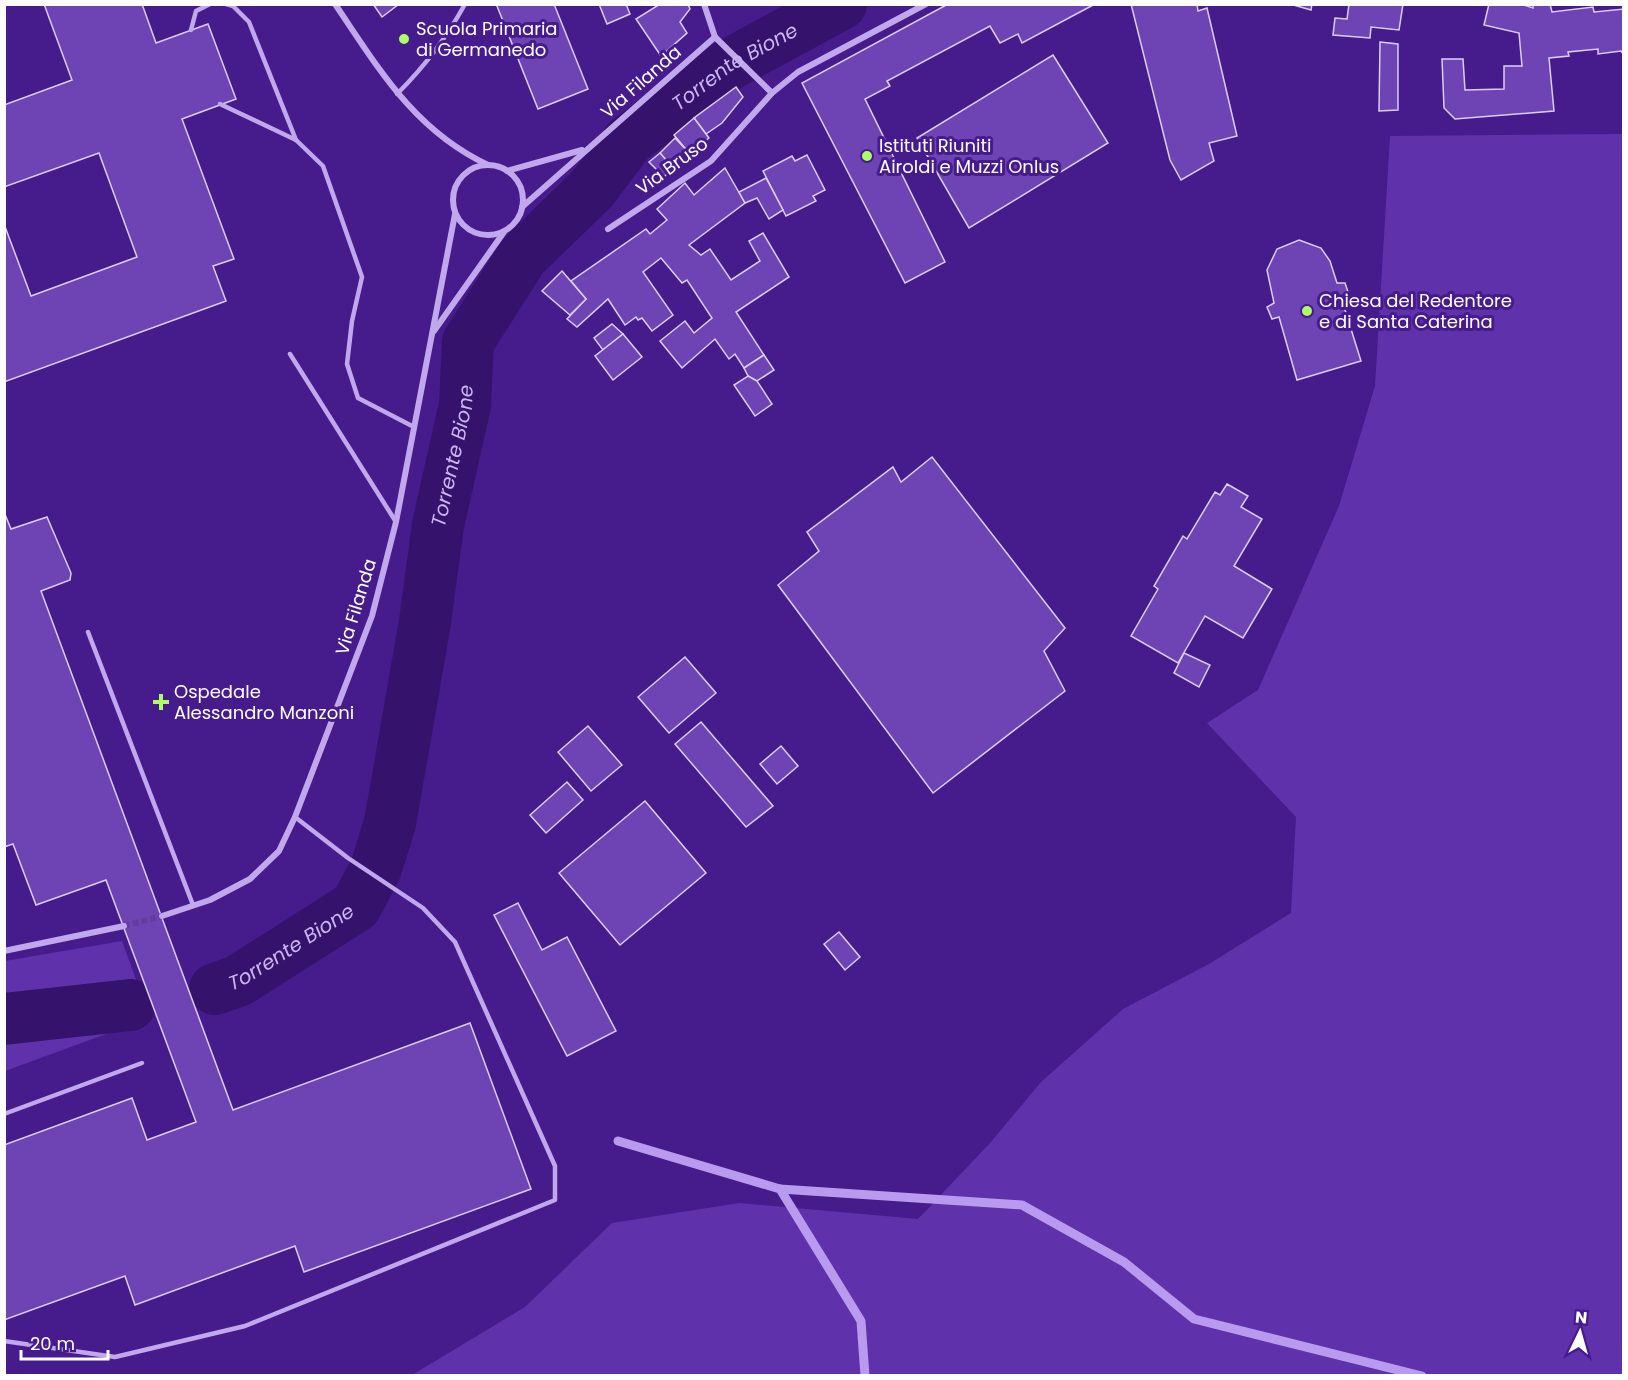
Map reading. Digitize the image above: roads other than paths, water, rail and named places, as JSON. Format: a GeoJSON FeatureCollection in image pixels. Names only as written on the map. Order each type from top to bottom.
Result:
{"type":"FeatureCollection","features":[{"type":"Feature","properties":{"kind":"street"},"geometry":{"type":"LineString","coordinates":[[335,4],[397,94],[430,129],[452,146],[488,165],[507,171],[520,187],[522,207]]}},
{"type":"Feature","properties":{"kind":"street"},"geometry":{"type":"LineString","coordinates":[[704,4],[715,37],[772,93]]}},
{"type":"Feature","properties":{"kind":"street","name":"Via Bruso"},"geometry":{"type":"LineString","coordinates":[[608,229],[711,161],[772,93],[798,72],[926,4]]}},
{"type":"Feature","properties":{"kind":"street","name":"Via Filanda"},"geometry":{"type":"LineString","coordinates":[[432,334],[505,231],[519,217],[522,207],[585,149],[715,37]]}},
{"type":"Feature","properties":{"kind":"street","name":"Via Filanda"},"geometry":{"type":"LineString","coordinates":[[507,171],[585,149]]}},
{"type":"Feature","properties":{"kind":"street","name":"Via Filanda"},"geometry":{"type":"LineString","coordinates":[[162,916],[237,886],[262,869],[279,851],[296,817],[372,616],[396,522],[455,214],[453,202],[459,180],[467,172],[488,165]]}},
{"type":"Feature","properties":{"kind":"street"},"geometry":{"type":"LineString","coordinates":[[455,214],[471,231],[482,235],[505,231]]}},
{"type":"Feature","properties":{"kind":"street"},"geometry":{"type":"LineString","coordinates":[[4,951],[124,926]]}},
{"type":"Feature","properties":{"kind":"lane"},"geometry":{"type":"LineString","coordinates":[[191,30],[196,11],[210,4]]}},
{"type":"Feature","properties":{"kind":"lane"},"geometry":{"type":"LineString","coordinates":[[226,4],[233,6],[249,22],[296,140]]}},
{"type":"Feature","properties":{"kind":"lane"},"geometry":{"type":"LineString","coordinates":[[397,94],[426,66],[449,34],[465,4]]}},
{"type":"Feature","properties":{"kind":"lane"},"geometry":{"type":"LineString","coordinates":[[220,104],[296,140],[323,166],[362,277],[352,321],[347,363],[358,398],[414,427]]}},
{"type":"Feature","properties":{"kind":"lane"},"geometry":{"type":"LineString","coordinates":[[290,354],[396,522]]}},
{"type":"Feature","properties":{"kind":"lane"},"geometry":{"type":"LineString","coordinates":[[88,632],[193,905]]}},
{"type":"Feature","properties":{"kind":"lane"},"geometry":{"type":"LineString","coordinates":[[4,1341],[115,1357],[245,1326],[555,1200],[555,1167],[455,942],[423,908],[348,858],[296,817]]}},
{"type":"Feature","properties":{"kind":"lane"},"geometry":{"type":"LineString","coordinates":[[4,1114],[142,1063]]}},
{"type":"Feature","properties":{"kind":"waterway","name":"Torrente Bione"},"geometry":{"type":"LineString","coordinates":[[215,989],[238,981],[356,906],[376,868],[390,823],[425,622],[438,525],[465,405],[468,342],[522,257],[592,189],[629,140],[730,64],[841,4]]}},
{"type":"Feature","properties":{"kind":"waterway","name":"Torrente Bione"},"geometry":{"type":"LineString","coordinates":[[4,1019],[130,1005]]}},
{"type":"Feature","properties":{"kind":"waterway"},"geometry":{"type":"LineString","coordinates":[[618,1141],[780,1189],[861,1321],[865,1376]]}},
{"type":"Feature","properties":{"kind":"waterway"},"geometry":{"type":"LineString","coordinates":[[780,1189],[1022,1205],[1124,1262],[1194,1319],[1422,1376]]}},
{"type":"Feature","properties":{"kind":"tunnel"},"geometry":{"type":"LineString","coordinates":[[124,926],[162,916]]}},
{"type":"Feature","properties":{"kind":"place","name":"Scuola Primaria di Germanedo"},"geometry":{"type":"Point","coordinates":[404,39]}},
{"type":"Feature","properties":{"kind":"place","name":"Istituti Riuniti Airoldi e Muzzi Onlus"},"geometry":{"type":"Point","coordinates":[867,156]}},
{"type":"Feature","properties":{"kind":"place","name":"Chiesa del Redentore e di Santa Caterina"},"geometry":{"type":"Point","coordinates":[1307,311]}},
{"type":"Feature","properties":{"kind":"place","name":"Ospedale Alessandro Manzoni"},"geometry":{"type":"Point","coordinates":[161,702]}}]}
